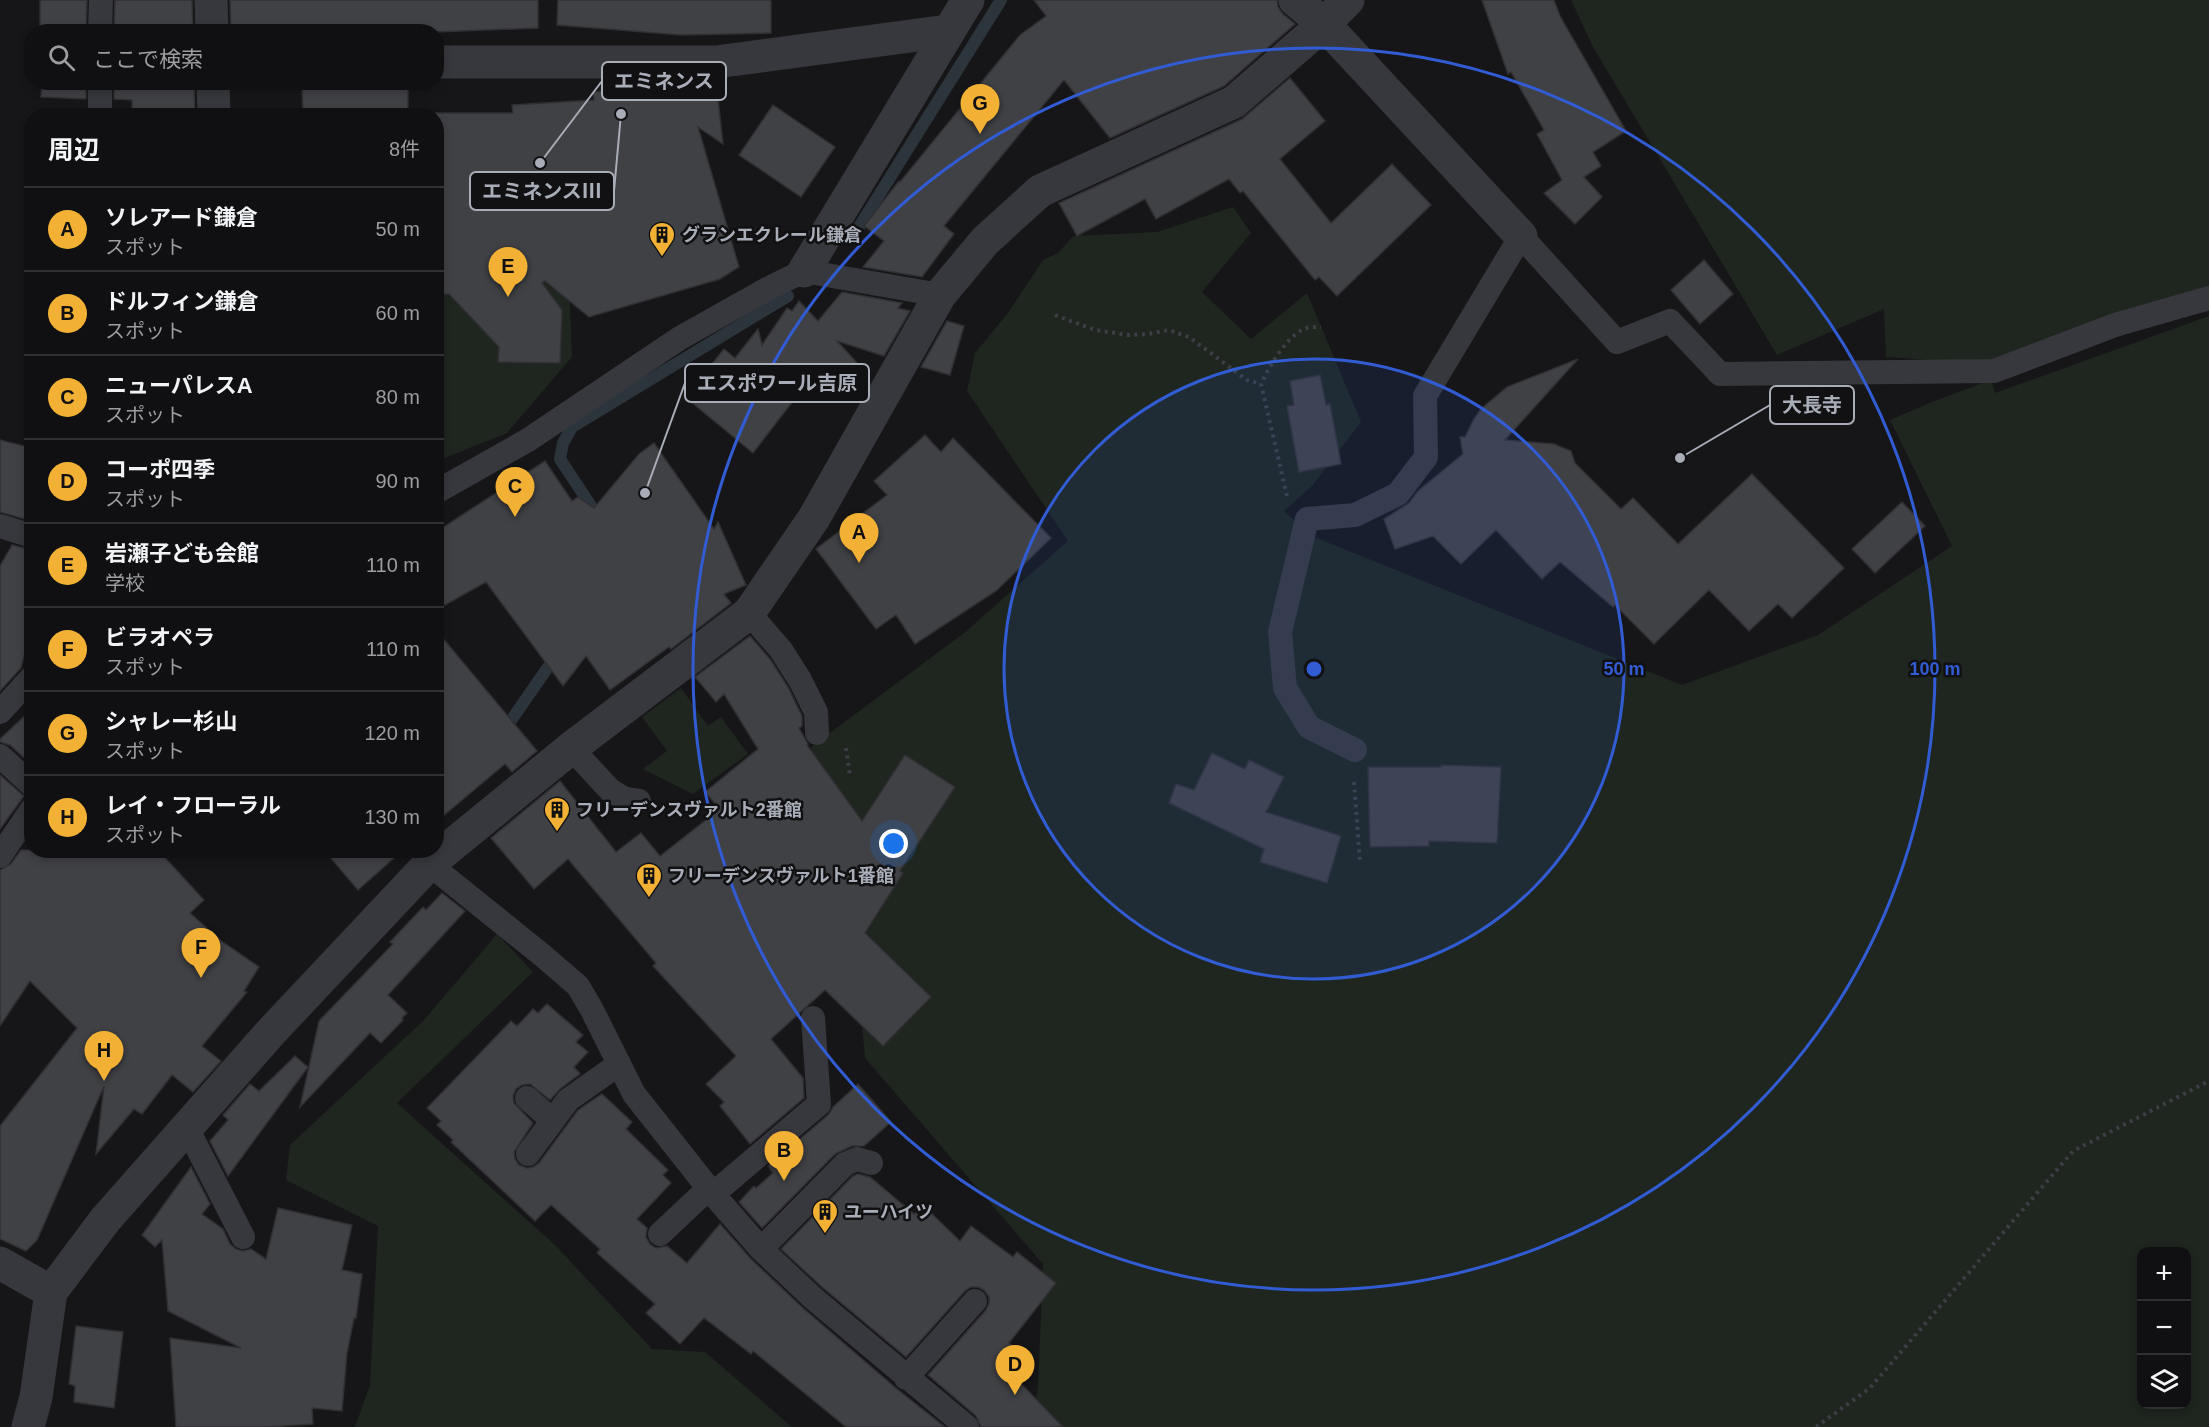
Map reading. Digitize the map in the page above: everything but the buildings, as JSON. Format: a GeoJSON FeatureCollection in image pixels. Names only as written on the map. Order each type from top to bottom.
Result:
{"type":"FeatureCollection","features":[{"type":"Feature","properties":{"kind":"street"},"geometry":{"type":"LineString","coordinates":[[211,0],[212,24]]}},
{"type":"Feature","properties":{"kind":"street"},"geometry":{"type":"LineString","coordinates":[[804,271],[968,0]]}},
{"type":"Feature","properties":{"kind":"street"},"geometry":{"type":"LineString","coordinates":[[1295,0],[1324,24],[1521,236]]}},
{"type":"Feature","properties":{"kind":"street"},"geometry":{"type":"LineString","coordinates":[[444,841],[749,613],[814,518],[940,295],[985,241],[1040,191],[1234,102],[1324,24],[1348,0]]}},
{"type":"Feature","properties":{"kind":"street"},"geometry":{"type":"LineString","coordinates":[[444,62],[716,62],[948,32]]}},
{"type":"Feature","properties":{"kind":"street"},"geometry":{"type":"LineString","coordinates":[[213,90],[214,108]]}},
{"type":"Feature","properties":{"kind":"street"},"geometry":{"type":"LineString","coordinates":[[28,1427],[36,1397],[51,1292],[105,1220],[421,858]]}},
{"type":"Feature","properties":{"kind":"street"},"geometry":{"type":"LineString","coordinates":[[0,1263],[51,1292]]}},
{"type":"Feature","properties":{"kind":"lane"},"geometry":{"type":"LineString","coordinates":[[100,24],[101,0]]}},
{"type":"Feature","properties":{"kind":"lane"},"geometry":{"type":"LineString","coordinates":[[99,108],[100,90]]}},
{"type":"Feature","properties":{"kind":"lane"},"geometry":{"type":"LineString","coordinates":[[1354,750],[1309,727],[1285,688],[1280,632],[1307,519],[1355,515],[1398,494],[1426,457],[1425,396],[1521,236],[1617,342],[1670,321],[1720,374],[1994,371],[2115,326],[2209,298]]}},
{"type":"Feature","properties":{"kind":"lane"},"geometry":{"type":"LineString","coordinates":[[444,487],[528,440],[680,338],[804,271],[940,295]]}},
{"type":"Feature","properties":{"kind":"lane"},"geometry":{"type":"LineString","coordinates":[[0,526],[24,534]]}},
{"type":"Feature","properties":{"kind":"lane"},"geometry":{"type":"LineString","coordinates":[[749,613],[781,651],[800,680],[816,712],[817,733]]}},
{"type":"Feature","properties":{"kind":"lane"},"geometry":{"type":"LineString","coordinates":[[0,712],[24,686]]}},
{"type":"Feature","properties":{"kind":"lane"},"geometry":{"type":"LineString","coordinates":[[571,748],[610,790],[625,799],[639,801]]}},
{"type":"Feature","properties":{"kind":"lane"},"geometry":{"type":"LineString","coordinates":[[0,756],[24,778]]}},
{"type":"Feature","properties":{"kind":"lane"},"geometry":{"type":"LineString","coordinates":[[0,856],[24,821]]}},
{"type":"Feature","properties":{"kind":"lane"},"geometry":{"type":"LineString","coordinates":[[423,858],[578,986],[634,1094],[711,1191],[761,1249],[813,1298],[967,1427]]}},
{"type":"Feature","properties":{"kind":"lane"},"geometry":{"type":"LineString","coordinates":[[660,1234],[819,1104],[813,1018]]}},
{"type":"Feature","properties":{"kind":"lane"},"geometry":{"type":"LineString","coordinates":[[528,1154],[568,1100],[619,1064]]}},
{"type":"Feature","properties":{"kind":"lane"},"geometry":{"type":"LineString","coordinates":[[527,1098],[552,1120]]}},
{"type":"Feature","properties":{"kind":"lane"},"geometry":{"type":"LineString","coordinates":[[186,1126],[243,1237]]}},
{"type":"Feature","properties":{"kind":"lane"},"geometry":{"type":"LineString","coordinates":[[761,1249],[844,1164],[857,1160],[871,1163]]}},
{"type":"Feature","properties":{"kind":"lane"},"geometry":{"type":"LineString","coordinates":[[906,1378],[975,1301]]}},
{"type":"Feature","properties":{"kind":"path"},"geometry":{"type":"LineString","coordinates":[[1055,315],[1095,330],[1128,335],[1169,330],[1189,337],[1247,380],[1261,384]]}},
{"type":"Feature","properties":{"kind":"path"},"geometry":{"type":"LineString","coordinates":[[1307,519],[1291,507],[1282,484],[1261,384],[1268,368],[1302,329],[1321,327]]}},
{"type":"Feature","properties":{"kind":"path"},"geometry":{"type":"LineString","coordinates":[[1354,750],[1352,760],[1360,862]]}},
{"type":"Feature","properties":{"kind":"path"},"geometry":{"type":"LineString","coordinates":[[1816,1427],[1870,1388],[2073,1151],[2209,1081]]}},
{"type":"Feature","properties":{"kind":"shaded area"},"geometry":{"type":"Polygon","coordinates":[[[1571,0],[2209,0],[2209,311],[1988,364],[1886,357],[1884,309],[1777,355],[1593,47],[1571,0]]]}},
{"type":"Feature","properties":{"kind":"shaded area"},"geometry":{"type":"Polygon","coordinates":[[[1233,207],[1251,233],[1202,292],[1251,339],[1307,293],[1361,422],[1312,486],[1284,511],[1309,535],[1682,685],[1818,635],[1952,546],[1890,420],[1991,380],[1995,393],[2209,316],[2209,1427],[1032,1427],[1038,1387],[1043,1264],[865,1058],[855,943],[811,747],[964,633],[1068,541],[967,391],[975,353],[1008,313],[1043,260],[1058,253],[1073,236],[1157,232],[1233,207]]]}},
{"type":"Feature","properties":{"kind":"shaded area"},"geometry":{"type":"Polygon","coordinates":[[[444,230],[567,231],[572,357],[507,433],[444,458],[444,230]]]}},
{"type":"Feature","properties":{"kind":"shaded area"},"geometry":{"type":"Polygon","coordinates":[[[681,688],[708,726],[721,717],[748,754],[693,794],[643,769],[667,751],[642,717],[681,688]]]}},
{"type":"Feature","properties":{"kind":"shaded area"},"geometry":{"type":"Polygon","coordinates":[[[497,934],[533,972],[397,1103],[556,1246],[652,1349],[705,1352],[792,1427],[355,1427],[370,1385],[378,1226],[286,1180],[290,1145],[424,1020],[497,934]]]}},
{"type":"Feature","properties":{"kind":"waterway"},"geometry":{"type":"LineString","coordinates":[[854,235],[1001,0]]}},
{"type":"Feature","properties":{"kind":"waterway"},"geometry":{"type":"LineString","coordinates":[[599,518],[560,459],[563,443],[572,427],[788,296]]}},
{"type":"Feature","properties":{"kind":"waterway"},"geometry":{"type":"LineString","coordinates":[[503,732],[553,660],[560,655]]}},
{"type":"Feature","properties":{"kind":"place","name":"エミネンスⅢ"},"geometry":{"type":"Point","coordinates":[621,114]}},
{"type":"Feature","properties":{"kind":"place","name":"シャレー杉山"},"geometry":{"type":"Point","coordinates":[980,134]}},
{"type":"Feature","properties":{"kind":"place","name":"エミネンス"},"geometry":{"type":"Point","coordinates":[540,163]}},
{"type":"Feature","properties":{"kind":"place","name":"グランエクレール鎌倉"},"geometry":{"type":"Point","coordinates":[662,258]}},
{"type":"Feature","properties":{"kind":"place","name":"岩瀬子ども会館"},"geometry":{"type":"Point","coordinates":[508,297]}},
{"type":"Feature","properties":{"kind":"place","name":"大長寺"},"geometry":{"type":"Point","coordinates":[1680,458]}},
{"type":"Feature","properties":{"kind":"place","name":"エスポワール吉原"},"geometry":{"type":"Point","coordinates":[645,493]}},
{"type":"Feature","properties":{"kind":"place","name":"ニューパレスA"},"geometry":{"type":"Point","coordinates":[515,517]}},
{"type":"Feature","properties":{"kind":"place","name":"ソレアード鎌倉"},"geometry":{"type":"Point","coordinates":[859,563]}},
{"type":"Feature","properties":{"kind":"place","name":"フリーデンスヴァルト2番館"},"geometry":{"type":"Point","coordinates":[557,833]}},
{"type":"Feature","properties":{"kind":"place","name":"フリーデンスヴァルト1番館"},"geometry":{"type":"Point","coordinates":[649,899]}},
{"type":"Feature","properties":{"kind":"place","name":"ビラオペラ"},"geometry":{"type":"Point","coordinates":[201,978]}},
{"type":"Feature","properties":{"kind":"place","name":"レイ・フローラル"},"geometry":{"type":"Point","coordinates":[104,1081]}},
{"type":"Feature","properties":{"kind":"place","name":"ドルフィン鎌倉"},"geometry":{"type":"Point","coordinates":[784,1181]}},
{"type":"Feature","properties":{"kind":"place","name":"ユーハイツ"},"geometry":{"type":"Point","coordinates":[825,1235]}},
{"type":"Feature","properties":{"kind":"place","name":"コーポ四季"},"geometry":{"type":"Point","coordinates":[1015,1395]}}]}
